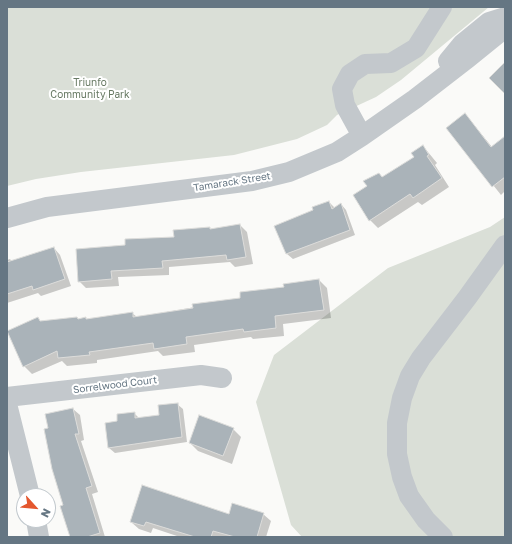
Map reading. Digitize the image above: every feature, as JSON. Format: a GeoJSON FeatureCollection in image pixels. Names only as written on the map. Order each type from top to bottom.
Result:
{"type":"FeatureCollection","features":[{"type":"Feature","properties":{"kind":"street"},"geometry":{"type":"LineString","coordinates":[[362,136],[345,105],[342,89],[350,74],[365,64],[391,63],[416,48],[442,7]]}},
{"type":"Feature","properties":{"kind":"street","name":"Tamarack Street"},"geometry":{"type":"LineString","coordinates":[[435,84],[451,56],[462,44],[489,22],[505,17]]}},
{"type":"Feature","properties":{"kind":"street","name":"Tamarack Street"},"geometry":{"type":"LineString","coordinates":[[7,218],[22,212],[69,203],[252,181],[289,172],[337,152],[362,136],[435,84],[499,33],[505,24]]}},
{"type":"Feature","properties":{"kind":"street"},"geometry":{"type":"LineString","coordinates":[[443,537],[426,520],[409,496],[402,477],[397,454],[397,423],[402,398],[410,376],[421,358],[467,298],[505,244]]}},
{"type":"Feature","properties":{"kind":"street","name":"Sorrelwood Court"},"geometry":{"type":"LineString","coordinates":[[7,397],[201,375],[222,378]]}},
{"type":"Feature","properties":{"kind":"street"},"geometry":{"type":"LineString","coordinates":[[7,404],[28,488]]}},
{"type":"Feature","properties":{"kind":"green space","name":"Triunfo Community Park"},"geometry":{"type":"Polygon","coordinates":[[[7,7],[489,7],[401,80],[376,97],[337,115],[327,125],[297,139],[234,155],[81,172],[36,179],[7,186],[7,7]]]}},
{"type":"Feature","properties":{"kind":"green space"},"geometry":{"type":"Polygon","coordinates":[[[505,217],[505,537],[302,537],[291,525],[256,402],[274,355],[388,268],[490,227],[505,217]]]}},
{"type":"Feature","properties":{"kind":"building"},"geometry":{"type":"Polygon","coordinates":[[[505,62],[505,94],[489,78],[505,62]]]}},
{"type":"Feature","properties":{"kind":"building"},"geometry":{"type":"Polygon","coordinates":[[[465,113],[491,147],[505,136],[505,177],[492,187],[446,128],[465,113]]]}},
{"type":"Feature","properties":{"kind":"building"},"geometry":{"type":"Polygon","coordinates":[[[423,145],[429,155],[427,156],[442,178],[413,198],[410,194],[369,221],[353,195],[367,186],[363,181],[379,173],[382,177],[414,157],[411,153],[423,145]]]}},
{"type":"Feature","properties":{"kind":"building"},"geometry":{"type":"Polygon","coordinates":[[[329,201],[332,209],[341,203],[350,230],[286,254],[274,226],[313,210],[312,207],[329,201]]]}},
{"type":"Feature","properties":{"kind":"building"},"geometry":{"type":"Polygon","coordinates":[[[240,224],[246,257],[227,260],[226,255],[162,261],[163,268],[111,271],[112,279],[78,282],[76,249],[125,245],[125,239],[174,237],[173,230],[210,227],[210,229],[240,224]]]}},
{"type":"Feature","properties":{"kind":"building"},"geometry":{"type":"Polygon","coordinates":[[[54,247],[65,279],[33,290],[32,286],[7,294],[7,262],[54,247]]]}},
{"type":"Feature","properties":{"kind":"building"},"geometry":{"type":"Polygon","coordinates":[[[319,279],[324,310],[275,316],[276,328],[244,332],[243,329],[186,337],[187,344],[154,349],[153,343],[89,352],[90,355],[58,358],[57,351],[23,367],[7,331],[38,317],[40,321],[77,317],[78,319],[86,317],[86,319],[133,312],[133,317],[193,308],[192,304],[240,298],[240,292],[284,287],[283,284],[319,279]]]}},
{"type":"Feature","properties":{"kind":"building"},"geometry":{"type":"Polygon","coordinates":[[[178,403],[182,437],[108,448],[105,423],[117,421],[117,414],[135,412],[135,418],[159,415],[158,405],[178,403]]]}},
{"type":"Feature","properties":{"kind":"building"},"geometry":{"type":"Polygon","coordinates":[[[73,408],[79,434],[75,434],[92,486],[86,488],[100,533],[87,537],[70,537],[60,506],[63,505],[52,469],[44,429],[48,428],[45,414],[73,408]]]}},
{"type":"Feature","properties":{"kind":"building"},"geometry":{"type":"Polygon","coordinates":[[[199,415],[234,428],[223,456],[189,443],[199,415]]]}},
{"type":"Feature","properties":{"kind":"building"},"geometry":{"type":"Polygon","coordinates":[[[142,485],[229,514],[232,503],[264,513],[257,537],[235,537],[213,531],[211,537],[195,537],[146,522],[144,526],[130,522],[142,485]]]}}]}
